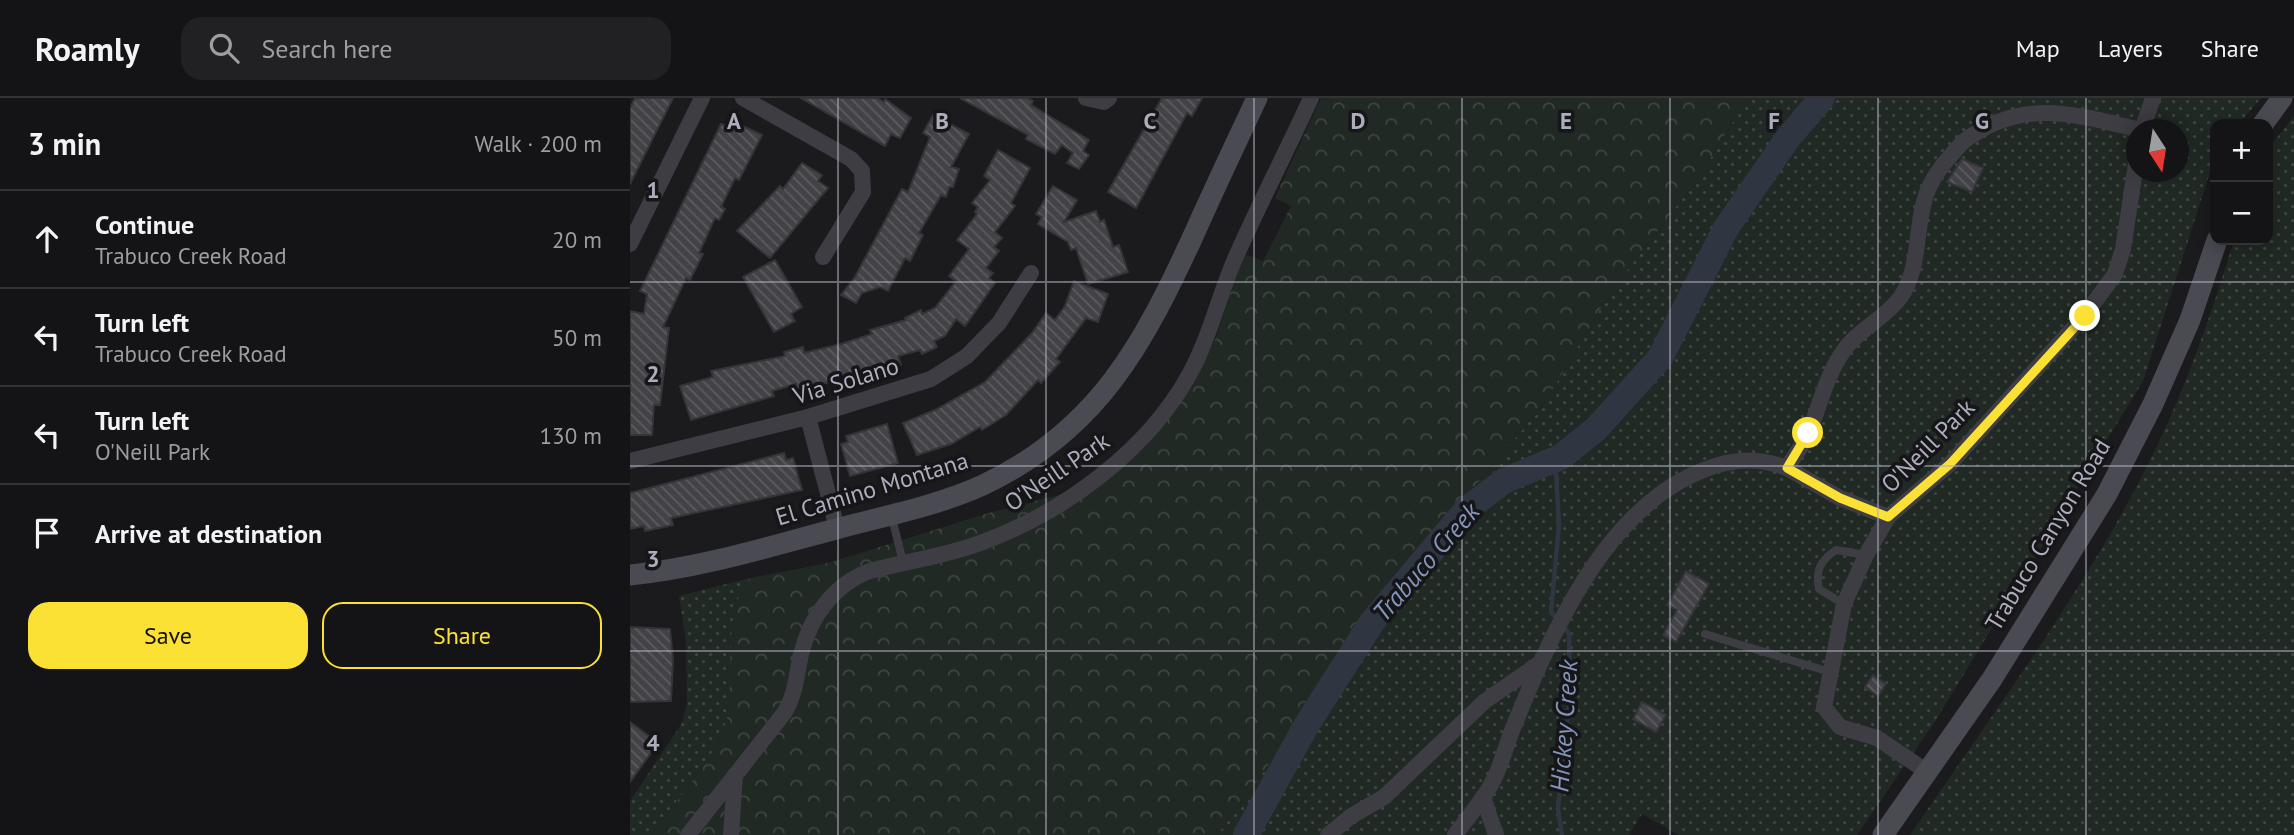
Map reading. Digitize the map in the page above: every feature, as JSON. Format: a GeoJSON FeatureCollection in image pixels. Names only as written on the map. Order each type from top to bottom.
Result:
{"type":"FeatureCollection","features":[{"type":"Feature","properties":{"kind":"street"},"geometry":{"type":"LineString","coordinates":[[630,244],[702,98]]}},
{"type":"Feature","properties":{"kind":"street"},"geometry":{"type":"LineString","coordinates":[[743,98],[851,159],[862,171],[863,192],[823,257]]}},
{"type":"Feature","properties":{"kind":"street"},"geometry":{"type":"LineString","coordinates":[[1086,98],[1107,100]]}},
{"type":"Feature","properties":{"kind":"street","name":"El Camino Montana"},"geometry":{"type":"LineString","coordinates":[[630,575],[686,567],[959,494],[1008,471],[1053,442],[1097,401],[1129,361],[1151,325],[1257,98]]}},
{"type":"Feature","properties":{"kind":"street","name":"O'Neill Park"},"geometry":{"type":"LineString","coordinates":[[688,835],[794,696],[805,639],[836,590],[852,578],[981,543],[1048,510],[1129,451],[1163,414],[1190,373],[1235,260],[1311,98]]}},
{"type":"Feature","properties":{"kind":"street"},"geometry":{"type":"LineString","coordinates":[[2145,119],[2153,98]]}},
{"type":"Feature","properties":{"kind":"street"},"geometry":{"type":"LineString","coordinates":[[2267,119],[2282,98]]}},
{"type":"Feature","properties":{"kind":"street"},"geometry":{"type":"LineString","coordinates":[[1787,468],[1808,433],[1830,373],[1843,350],[1900,297],[1913,263],[1928,190],[1940,170],[1979,126],[2018,107],[2053,103],[2126,125]]}},
{"type":"Feature","properties":{"kind":"street","name":"O'Neill Park"},"geometry":{"type":"LineString","coordinates":[[1929,773],[1877,738],[1840,727],[1824,707],[1844,604],[1866,555],[1888,517],[1950,464],[2085,316],[2115,274],[2123,249],[2134,182]]}},
{"type":"Feature","properties":{"kind":"street","name":"Trabuco Canyon Road"},"geometry":{"type":"LineString","coordinates":[[1883,835],[1929,773],[2107,494],[2153,404],[2190,320],[2215,245]]}},
{"type":"Feature","properties":{"kind":"street","name":"Via Solano"},"geometry":{"type":"LineString","coordinates":[[630,461],[808,417],[931,379],[967,356],[999,323],[1031,273]]}},
{"type":"Feature","properties":{"kind":"street"},"geometry":{"type":"LineString","coordinates":[[808,417],[837,528]]}},
{"type":"Feature","properties":{"kind":"street"},"geometry":{"type":"LineString","coordinates":[[1455,835],[1493,782],[1542,661],[1566,612],[1622,530],[1656,496],[1704,469],[1734,460],[1764,460],[1787,468],[1840,498],[1888,517]]}},
{"type":"Feature","properties":{"kind":"street"},"geometry":{"type":"LineString","coordinates":[[1328,835],[1350,817],[1384,797],[1485,701],[1542,661]]}},
{"type":"Feature","properties":{"kind":"street"},"geometry":{"type":"LineString","coordinates":[[731,835],[735,775]]}},
{"type":"Feature","properties":{"kind":"street"},"geometry":{"type":"LineString","coordinates":[[1483,797],[1490,809],[1496,835]]}},
{"type":"Feature","properties":{"kind":"lane"},"geometry":{"type":"LineString","coordinates":[[890,514],[903,562]]}},
{"type":"Feature","properties":{"kind":"lane"},"geometry":{"type":"LineString","coordinates":[[1844,604],[1819,589],[1816,576],[1824,558],[1836,550],[1866,555]]}},
{"type":"Feature","properties":{"kind":"lane"},"geometry":{"type":"LineString","coordinates":[[1704,634],[1830,672]]}},
{"type":"Feature","properties":{"kind":"green space"},"geometry":{"type":"Polygon","coordinates":[[[1321,98],[1748,98],[1696,181],[1609,294],[1544,404],[1390,587],[1282,747],[1217,835],[651,835],[702,768],[724,729],[730,692],[735,611],[740,593],[750,578],[828,563],[992,512],[1098,485],[1176,410],[1214,342],[1244,254],[1263,261],[1291,206],[1275,198],[1321,98]]]}},
{"type":"Feature","properties":{"kind":"green space"},"geometry":{"type":"Polygon","coordinates":[[[1748,98],[2261,98],[2243,119],[2210,119],[2210,173],[2143,381],[1934,723],[1857,835],[1679,835],[1642,814],[1629,835],[1217,835],[1282,747],[1390,587],[1544,404],[1609,294],[1696,181],[1748,98]]]}},
{"type":"Feature","properties":{"kind":"green space"},"geometry":{"type":"Polygon","coordinates":[[[2294,116],[2294,835],[1910,835],[2041,644],[2132,496],[2190,369],[2232,245],[2273,245],[2273,143],[2294,116]]]}},
{"type":"Feature","properties":{"kind":"green space"},"geometry":{"type":"Polygon","coordinates":[[[750,578],[742,591],[737,609],[728,712],[719,741],[651,835],[630,835],[630,801],[682,723],[687,703],[686,641],[679,596],[750,578]]]}},
{"type":"Feature","properties":{"kind":"building"},"geometry":{"type":"Polygon","coordinates":[[[635,98],[673,98],[630,184],[630,108],[635,98]]]}},
{"type":"Feature","properties":{"kind":"building"},"geometry":{"type":"Polygon","coordinates":[[[801,98],[877,98],[884,102],[885,99],[911,118],[900,138],[891,134],[885,146],[801,98]]]}},
{"type":"Feature","properties":{"kind":"building"},"geometry":{"type":"Polygon","coordinates":[[[960,98],[1027,98],[1033,101],[1031,105],[1089,140],[1083,151],[1089,155],[1079,169],[1067,163],[1073,153],[1062,145],[1055,154],[1026,139],[1028,135],[960,98]]]}},
{"type":"Feature","properties":{"kind":"building"},"geometry":{"type":"Polygon","coordinates":[[[1162,98],[1202,98],[1192,116],[1187,113],[1136,208],[1108,192],[1162,98]]]}},
{"type":"Feature","properties":{"kind":"building"},"geometry":{"type":"Polygon","coordinates":[[[933,115],[969,134],[951,167],[959,169],[953,187],[949,187],[946,197],[941,195],[919,233],[923,235],[910,261],[905,258],[888,291],[880,287],[862,293],[856,303],[841,295],[855,277],[902,189],[908,192],[930,137],[923,133],[933,115]]]}},
{"type":"Feature","properties":{"kind":"building"},"geometry":{"type":"Polygon","coordinates":[[[732,121],[762,135],[739,180],[735,178],[721,207],[725,209],[719,220],[715,218],[699,253],[703,254],[690,280],[686,278],[663,327],[669,328],[660,405],[654,405],[652,435],[630,435],[630,311],[644,314],[647,294],[640,291],[721,124],[729,127],[732,121]]]}},
{"type":"Feature","properties":{"kind":"building"},"geometry":{"type":"Polygon","coordinates":[[[998,150],[1030,168],[1011,203],[1015,206],[995,232],[1002,238],[994,247],[999,251],[986,268],[993,273],[989,278],[995,283],[965,326],[956,319],[945,336],[934,341],[937,347],[922,354],[920,350],[898,356],[901,365],[797,390],[796,384],[772,391],[774,396],[691,420],[680,386],[713,377],[711,371],[785,356],[784,352],[803,347],[804,353],[841,344],[872,334],[870,330],[906,320],[905,318],[921,310],[922,314],[935,308],[956,281],[949,276],[969,249],[957,240],[977,214],[975,212],[978,207],[972,203],[990,180],[984,176],[998,150]]]}},
{"type":"Feature","properties":{"kind":"building"},"geometry":{"type":"Polygon","coordinates":[[[1962,159],[1983,168],[1972,192],[1947,182],[1962,159]]]}},
{"type":"Feature","properties":{"kind":"building"},"geometry":{"type":"Polygon","coordinates":[[[802,163],[822,175],[818,181],[828,188],[770,258],[737,231],[780,186],[783,189],[802,163]]]}},
{"type":"Feature","properties":{"kind":"building"},"geometry":{"type":"Polygon","coordinates":[[[1053,186],[1077,200],[1064,222],[1096,211],[1100,222],[1104,220],[1113,247],[1119,245],[1128,272],[1088,284],[1076,248],[1071,250],[1068,242],[1038,224],[1042,217],[1036,214],[1053,186]]]}},
{"type":"Feature","properties":{"kind":"building"},"geometry":{"type":"Polygon","coordinates":[[[775,260],[802,307],[791,314],[795,321],[774,332],[743,277],[775,260]]]}},
{"type":"Feature","properties":{"kind":"building"},"geometry":{"type":"Polygon","coordinates":[[[1074,281],[1108,294],[1098,322],[1086,318],[1056,359],[1060,362],[1041,383],[1038,380],[1006,415],[951,444],[917,455],[903,423],[935,410],[985,382],[1032,333],[1046,313],[1055,320],[1065,306],[1074,281]]]}},
{"type":"Feature","properties":{"kind":"building"},"geometry":{"type":"Polygon","coordinates":[[[887,424],[898,463],[850,476],[841,444],[848,442],[846,436],[887,424]]]}},
{"type":"Feature","properties":{"kind":"building"},"geometry":{"type":"Polygon","coordinates":[[[784,453],[786,460],[793,458],[802,490],[671,518],[673,525],[645,531],[644,526],[630,529],[630,493],[784,453]]]}},
{"type":"Feature","properties":{"kind":"building"},"geometry":{"type":"Polygon","coordinates":[[[1686,571],[1709,584],[1676,642],[1663,635],[1677,610],[1667,605],[1686,571]]]}},
{"type":"Feature","properties":{"kind":"building"},"geometry":{"type":"Polygon","coordinates":[[[630,627],[670,629],[673,660],[671,701],[630,702],[630,627]]]}},
{"type":"Feature","properties":{"kind":"building"},"geometry":{"type":"Polygon","coordinates":[[[1873,675],[1886,684],[1878,696],[1865,687],[1873,675]]]}},
{"type":"Feature","properties":{"kind":"building"},"geometry":{"type":"Polygon","coordinates":[[[1642,702],[1666,715],[1656,732],[1633,719],[1642,702]]]}},
{"type":"Feature","properties":{"kind":"building"},"geometry":{"type":"Polygon","coordinates":[[[630,722],[658,743],[630,782],[630,722]]]}},
{"type":"Feature","properties":{"kind":"waterway","name":"Trabuco Creek"},"geometry":{"type":"LineString","coordinates":[[1246,835],[1306,726],[1372,622],[1467,509],[1504,481],[1561,457],[1596,429],[1660,358],[1726,228],[1788,138],[1822,98]]}},
{"type":"Feature","properties":{"kind":"waterway","name":"Hickey Creek"},"geometry":{"type":"LineString","coordinates":[[1557,619],[1551,612],[1559,525],[1556,472],[1561,457]]}},
{"type":"Feature","properties":{"kind":"waterway","name":"Hickey Creek"},"geometry":{"type":"LineString","coordinates":[[1562,835],[1558,809],[1570,696],[1569,633],[1563,626]]}},
{"type":"Feature","properties":{"kind":"route"},"geometry":{"type":"LineString","coordinates":[[1808,433],[1787,468],[1840,498],[1888,517],[1950,464],[2001,404],[2085,316]]}}]}
